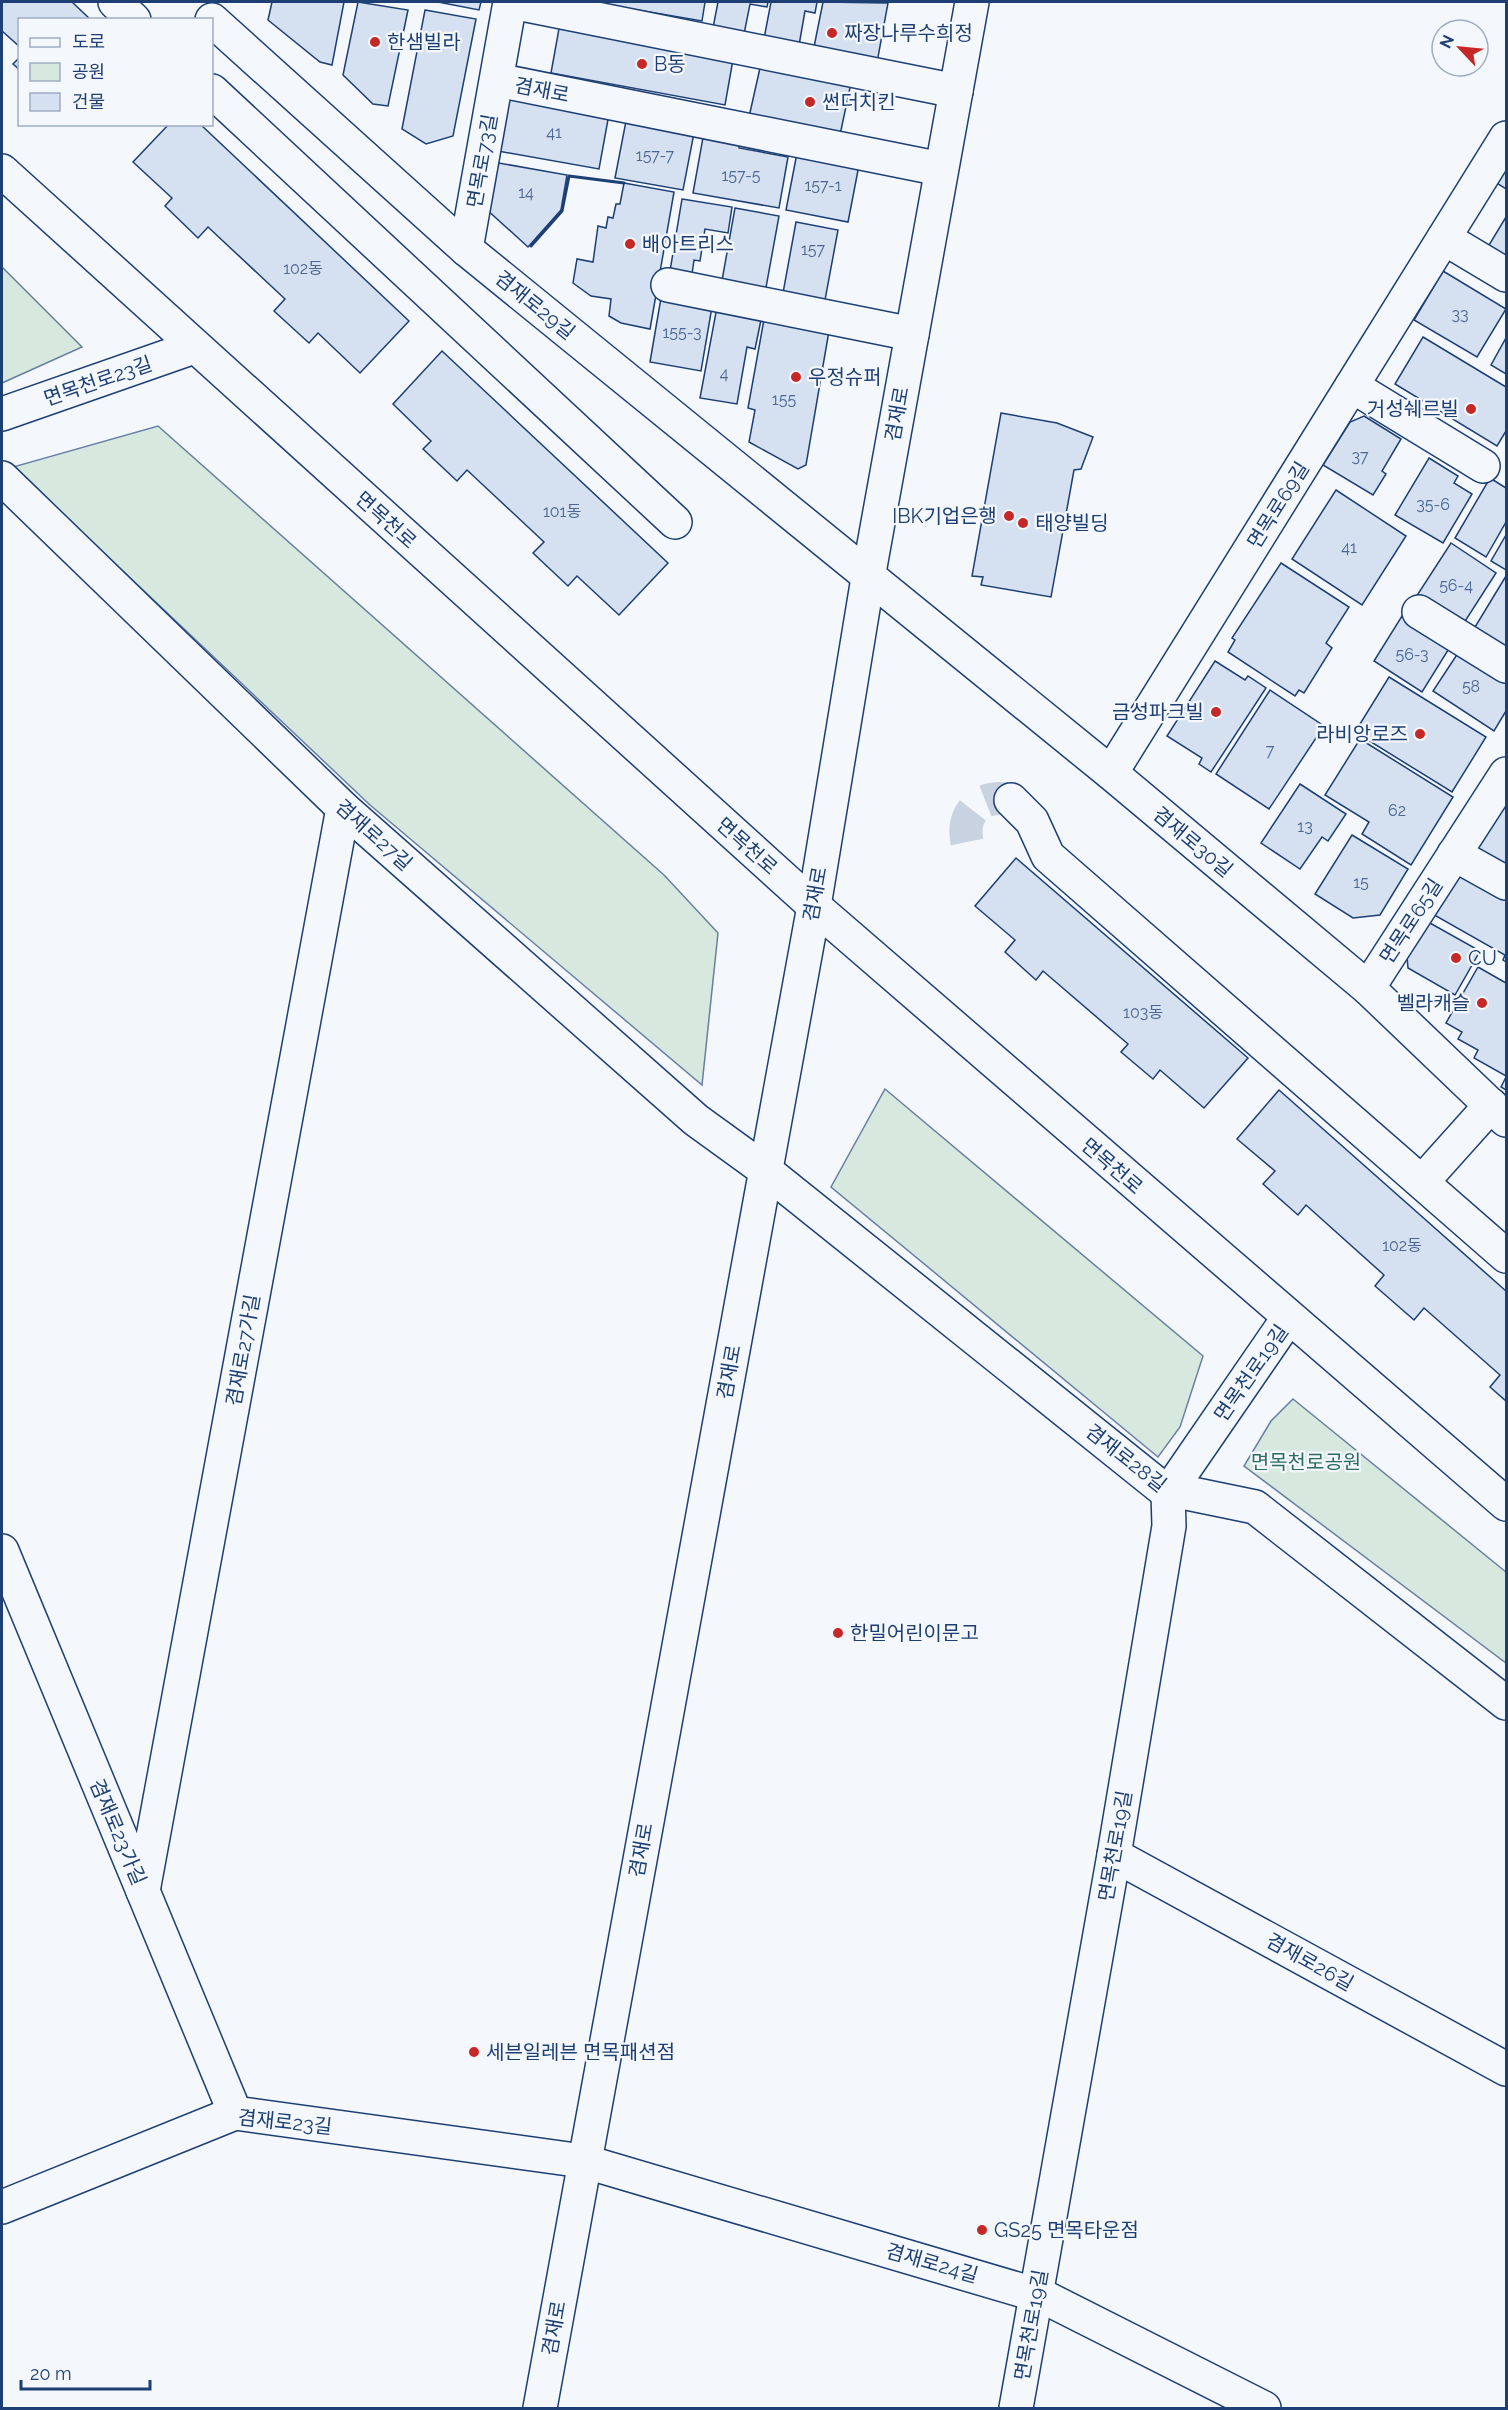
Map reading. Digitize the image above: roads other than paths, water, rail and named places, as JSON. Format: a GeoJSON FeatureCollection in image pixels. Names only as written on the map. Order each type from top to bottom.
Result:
{"type":"FeatureCollection","features":[{"type":"Feature","properties":{"kind":"street"},"geometry":{"type":"LineString","coordinates":[[115,2],[132,18]]}},
{"type":"Feature","properties":{"kind":"street","name":"겸재로29길"},"geometry":{"type":"LineString","coordinates":[[191,2],[209,18]]}},
{"type":"Feature","properties":{"kind":"street"},"geometry":{"type":"LineString","coordinates":[[511,2],[956,91]]}},
{"type":"Feature","properties":{"kind":"street","name":"면목로73길"},"geometry":{"type":"LineString","coordinates":[[466,249],[511,2]]}},
{"type":"Feature","properties":{"kind":"street","name":"겸재로"},"geometry":{"type":"LineString","coordinates":[[540,2409],[583,2160],[814,906],[868,578],[972,2]]}},
{"type":"Feature","properties":{"kind":"street","name":"겸재로29길"},"geometry":{"type":"LineString","coordinates":[[213,22],[466,249],[868,578]]}},
{"type":"Feature","properties":{"kind":"street","name":"겸재로"},"geometry":{"type":"LineString","coordinates":[[496,80],[941,169]]}},
{"type":"Feature","properties":{"kind":"street"},"geometry":{"type":"LineString","coordinates":[[213,92],[675,522]]}},
{"type":"Feature","properties":{"kind":"street","name":"면목로69길"},"geometry":{"type":"LineString","coordinates":[[1110,773],[1506,138]]}},
{"type":"Feature","properties":{"kind":"street","name":"면목천로"},"geometry":{"type":"LineString","coordinates":[[2,171],[814,906],[1506,1504]]}},
{"type":"Feature","properties":{"kind":"street"},"geometry":{"type":"LineString","coordinates":[[1444,238],[1506,274]]}},
{"type":"Feature","properties":{"kind":"street"},"geometry":{"type":"LineString","coordinates":[[668,285],[912,334]]}},
{"type":"Feature","properties":{"kind":"street","name":"면목천로23길"},"geometry":{"type":"LineString","coordinates":[[2,414],[194,347]]}},
{"type":"Feature","properties":{"kind":"street"},"geometry":{"type":"LineString","coordinates":[[1352,386],[1482,466]]}},
{"type":"Feature","properties":{"kind":"street","name":"겸재로27길"},"geometry":{"type":"LineString","coordinates":[[2,478],[343,808],[696,1120],[765,1170]]}},
{"type":"Feature","properties":{"kind":"street","name":"겸재로30길"},"geometry":{"type":"LineString","coordinates":[[868,578],[1110,773],[1368,987],[1498,1112]]}},
{"type":"Feature","properties":{"kind":"street"},"geometry":{"type":"LineString","coordinates":[[1419,612],[1506,666]]}},
{"type":"Feature","properties":{"kind":"street","name":"면목로65길"},"geometry":{"type":"LineString","coordinates":[[1368,987],[1506,774]]}},
{"type":"Feature","properties":{"kind":"street"},"geometry":{"type":"LineString","coordinates":[[1011,800],[1032,821],[1048,856],[1506,1256]]}},
{"type":"Feature","properties":{"kind":"street","name":"겸재로27가길"},"geometry":{"type":"LineString","coordinates":[[143,1891],[343,808]]}},
{"type":"Feature","properties":{"kind":"street"},"geometry":{"type":"LineString","coordinates":[[1454,854],[1506,883]]}},
{"type":"Feature","properties":{"kind":"street"},"geometry":{"type":"LineString","coordinates":[[1422,1182],[1498,1112]]}},
{"type":"Feature","properties":{"kind":"street","name":"겸재로28길"},"geometry":{"type":"LineString","coordinates":[[765,1170],[1168,1493],[1187,1493],[1255,1507],[1506,1703]]}},
{"type":"Feature","properties":{"kind":"street","name":"면목천로19길"},"geometry":{"type":"LineString","coordinates":[[1016,2409],[1114,1855],[1169,1526],[1168,1493],[1289,1317]]}},
{"type":"Feature","properties":{"kind":"street","name":"겸재로23가길"},"geometry":{"type":"LineString","coordinates":[[2,1551],[235,2113]]}},
{"type":"Feature","properties":{"kind":"street","name":"겸재로26길"},"geometry":{"type":"LineString","coordinates":[[1114,1855],[1506,2069]]}},
{"type":"Feature","properties":{"kind":"street","name":"겸재로23길"},"geometry":{"type":"LineString","coordinates":[[2,2207],[235,2113],[583,2160]]}},
{"type":"Feature","properties":{"kind":"street","name":"겸재로24길"},"geometry":{"type":"LineString","coordinates":[[583,2160],[1036,2294],[1264,2409]]}},
{"type":"Feature","properties":{"kind":"tunnel"},"geometry":{"type":"LineString","coordinates":[[967,842],[967,822],[976,807],[991,799],[1011,800]]}},
{"type":"Feature","properties":{"kind":"place","name":"짜장나루수희정"},"geometry":{"type":"Point","coordinates":[832,33]}},
{"type":"Feature","properties":{"kind":"place","name":"한샘빌라"},"geometry":{"type":"Point","coordinates":[375,42]}},
{"type":"Feature","properties":{"kind":"place","name":"B동"},"geometry":{"type":"Point","coordinates":[642,64]}},
{"type":"Feature","properties":{"kind":"place","name":"썬더치킨"},"geometry":{"type":"Point","coordinates":[810,102]}},
{"type":"Feature","properties":{"kind":"place","name":"배아트리스"},"geometry":{"type":"Point","coordinates":[630,244]}},
{"type":"Feature","properties":{"kind":"place","name":"우정슈퍼"},"geometry":{"type":"Point","coordinates":[796,377]}},
{"type":"Feature","properties":{"kind":"place","name":"거성쉐르빌"},"geometry":{"type":"Point","coordinates":[1471,409]}},
{"type":"Feature","properties":{"kind":"place","name":"IBK기업은행"},"geometry":{"type":"Point","coordinates":[1009,516]}},
{"type":"Feature","properties":{"kind":"place","name":"태양빌딩"},"geometry":{"type":"Point","coordinates":[1023,523]}},
{"type":"Feature","properties":{"kind":"place","name":"금성파크빌"},"geometry":{"type":"Point","coordinates":[1216,712]}},
{"type":"Feature","properties":{"kind":"place","name":"라비앙로즈"},"geometry":{"type":"Point","coordinates":[1420,734]}},
{"type":"Feature","properties":{"kind":"place","name":"CU"},"geometry":{"type":"Point","coordinates":[1456,958]}},
{"type":"Feature","properties":{"kind":"place","name":"벨라캐슬"},"geometry":{"type":"Point","coordinates":[1482,1003]}},
{"type":"Feature","properties":{"kind":"place","name":"한밀어린이문고"},"geometry":{"type":"Point","coordinates":[838,1633]}},
{"type":"Feature","properties":{"kind":"place","name":"세븐일레븐 면목패션점"},"geometry":{"type":"Point","coordinates":[474,2052]}},
{"type":"Feature","properties":{"kind":"place","name":"GS25 면목타운점"},"geometry":{"type":"Point","coordinates":[982,2230]}},
{"type":"Feature","properties":{"kind":"park label","name":"면목천로공원"},"geometry":{"type":"Point","coordinates":[1306,1462]}}]}
